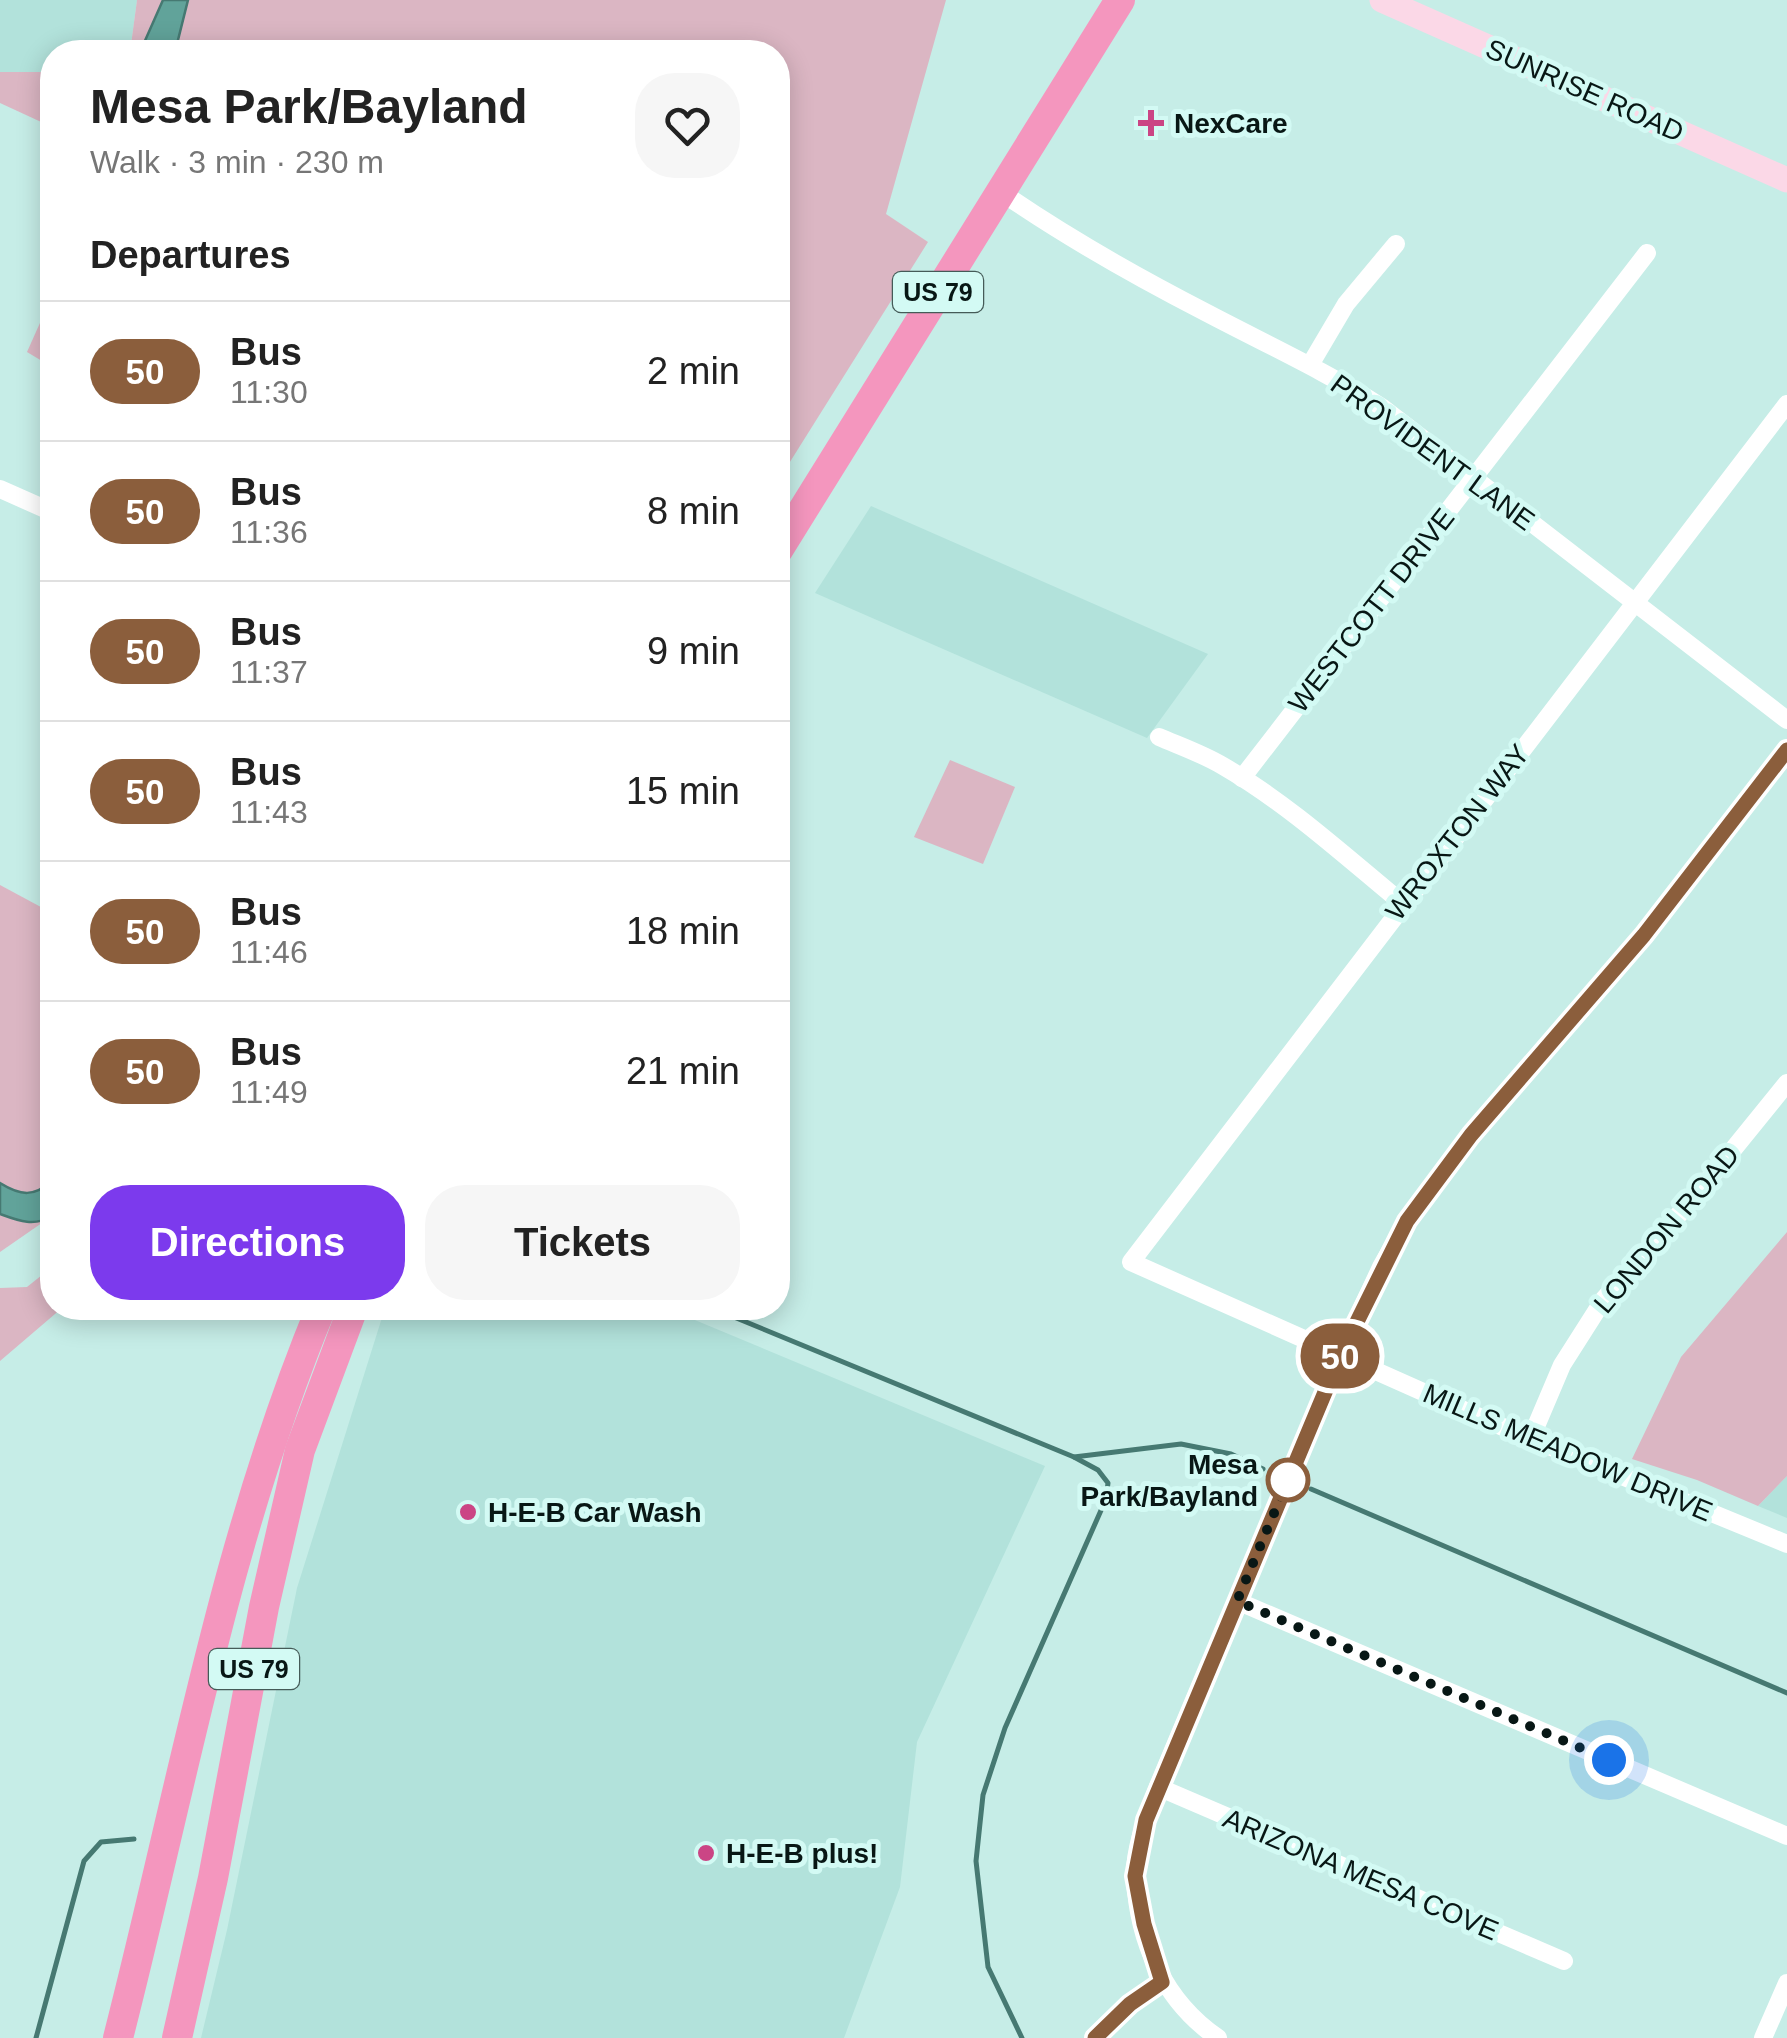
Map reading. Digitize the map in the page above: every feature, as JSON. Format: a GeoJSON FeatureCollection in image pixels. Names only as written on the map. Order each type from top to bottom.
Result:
{"type":"FeatureCollection","features":[{"type":"Feature","properties":{"kind":"highway","name":"US 79"},"geometry":{"type":"LineString","coordinates":[[790,531],[1120,0]]}},
{"type":"Feature","properties":{"kind":"highway","name":"US 79"},"geometry":{"type":"LineString","coordinates":[[118,2038],[230,1576],[266,1452],[316,1320]]}},
{"type":"Feature","properties":{"kind":"highway","name":"US 79"},"geometry":{"type":"LineString","coordinates":[[176,2038],[213,1878],[264,1607],[300,1450],[349,1320]]}},
{"type":"Feature","properties":{"kind":"highway"},"geometry":{"type":"LineString","coordinates":[[209,1663],[229,1679],[234,1701],[203,1860],[213,1878]]}},
{"type":"Feature","properties":{"kind":"main road","name":"SUNRISE ROAD"},"geometry":{"type":"LineString","coordinates":[[1382,0],[1787,180]]}},
{"type":"Feature","properties":{"kind":"street","name":"PROVIDENT LANE"},"geometry":{"type":"LineString","coordinates":[[1001,192],[1042,221],[1383,408],[1787,720]]}},
{"type":"Feature","properties":{"kind":"street"},"geometry":{"type":"LineString","coordinates":[[1310,366],[1346,304],[1396,244]]}},
{"type":"Feature","properties":{"kind":"street","name":"WESTCOTT DRIVE"},"geometry":{"type":"LineString","coordinates":[[1242,778],[1647,253]]}},
{"type":"Feature","properties":{"kind":"street","name":"WROXTON WAY"},"geometry":{"type":"LineString","coordinates":[[1130,1262],[1787,404]]}},
{"type":"Feature","properties":{"kind":"street"},"geometry":{"type":"LineString","coordinates":[[0,489],[40,507]]}},
{"type":"Feature","properties":{"kind":"street"},"geometry":{"type":"LineString","coordinates":[[1159,737],[1242,778],[1402,904]]}},
{"type":"Feature","properties":{"kind":"street"},"geometry":{"type":"LineString","coordinates":[[1218,2038],[1181,2007],[1162,1982],[1144,1924],[1135,1876],[1146,1820],[1158,1787],[1341,1354],[1381,1267],[1437,1177],[1644,935],[1787,750]]}},
{"type":"Feature","properties":{"kind":"street","name":"LONDON ROAD"},"geometry":{"type":"LineString","coordinates":[[1531,1438],[1562,1366],[1612,1288],[1787,1083]]}},
{"type":"Feature","properties":{"kind":"street","name":"MILLS MEADOW DRIVE"},"geometry":{"type":"LineString","coordinates":[[1130,1262],[1531,1438],[1787,1544]]}},
{"type":"Feature","properties":{"kind":"street"},"geometry":{"type":"LineString","coordinates":[[1237,1601],[1787,1836]]}},
{"type":"Feature","properties":{"kind":"street","name":"ARIZONA MESA COVE"},"geometry":{"type":"LineString","coordinates":[[1158,1787],[1564,1961]]}},
{"type":"Feature","properties":{"kind":"street"},"geometry":{"type":"LineString","coordinates":[[1095,2038],[1130,2004],[1162,1982]]}},
{"type":"Feature","properties":{"kind":"street"},"geometry":{"type":"LineString","coordinates":[[1763,2038],[1787,1983]]}},
{"type":"Feature","properties":{"kind":"shaded area"},"geometry":{"type":"Polygon","coordinates":[[[0,0],[137,0],[132,40],[40,40],[40,72],[0,72],[0,0]]]}},
{"type":"Feature","properties":{"kind":"shaded area"},"geometry":{"type":"Polygon","coordinates":[[[137,0],[946,0],[886,214],[928,242],[790,462],[790,40],[132,40],[137,0]]]}},
{"type":"Feature","properties":{"kind":"shaded area"},"geometry":{"type":"Polygon","coordinates":[[[163,0],[188,0],[178,40],[145,40],[163,0]]]}},
{"type":"Feature","properties":{"kind":"shaded area"},"geometry":{"type":"Polygon","coordinates":[[[0,72],[40,72],[40,121],[0,103],[0,72]]]}},
{"type":"Feature","properties":{"kind":"shaded area"},"geometry":{"type":"Polygon","coordinates":[[[40,323],[40,360],[27,352],[40,323]]]}},
{"type":"Feature","properties":{"kind":"shaded area"},"geometry":{"type":"Polygon","coordinates":[[[871,506],[1208,654],[1147,738],[815,593],[871,506]]]}},
{"type":"Feature","properties":{"kind":"shaded area"},"geometry":{"type":"Polygon","coordinates":[[[950,760],[1015,787],[983,864],[914,837],[950,760]]]}},
{"type":"Feature","properties":{"kind":"shaded area"},"geometry":{"type":"Polygon","coordinates":[[[0,885],[40,907],[40,1224],[0,1252],[0,885]]]}},
{"type":"Feature","properties":{"kind":"shaded area"},"geometry":{"type":"Polygon","coordinates":[[[0,1183],[27,1193],[39,1190],[40,1220],[20,1221],[0,1214],[0,1183]]]}},
{"type":"Feature","properties":{"kind":"shaded area"},"geometry":{"type":"Polygon","coordinates":[[[1787,1232],[1787,1476],[1758,1506],[1697,1480],[1632,1459],[1681,1357],[1787,1232]]]}},
{"type":"Feature","properties":{"kind":"shaded area"},"geometry":{"type":"Polygon","coordinates":[[[40,1277],[40,1320],[48,1320],[0,1361],[0,1288],[27,1287],[40,1277]]]}},
{"type":"Feature","properties":{"kind":"shaded area"},"geometry":{"type":"Polygon","coordinates":[[[381,1320],[695,1320],[1045,1466],[917,1742],[900,1887],[844,2038],[201,2038],[297,1588],[381,1320]]]}},
{"type":"Feature","properties":{"kind":"shaded area"},"geometry":{"type":"Polygon","coordinates":[[[1787,1476],[1787,1518],[1758,1506],[1787,1476]]]}},
{"type":"Feature","properties":{"kind":"waterway"},"geometry":{"type":"LineString","coordinates":[[741,1320],[1074,1457],[1181,1444],[1231,1454],[1263,1469]]}},
{"type":"Feature","properties":{"kind":"waterway"},"geometry":{"type":"LineString","coordinates":[[1022,2038],[988,1967],[976,1861],[983,1795],[1005,1728],[1106,1499],[1108,1483],[1098,1470],[1074,1457]]}},
{"type":"Feature","properties":{"kind":"waterway"},"geometry":{"type":"LineString","coordinates":[[1311,1489],[1787,1693]]}},
{"type":"Feature","properties":{"kind":"waterway"},"geometry":{"type":"LineString","coordinates":[[36,2038],[84,1861],[101,1842],[134,1839]]}},
{"type":"Feature","properties":{"kind":"bus line","name":"50"},"geometry":{"type":"LineString","coordinates":[[1095,2038],[1130,2004],[1162,1982],[1152,1956],[1135,1876],[1146,1820],[1335,1366],[1381,1267],[1437,1177],[1644,935],[1787,750]]}},
{"type":"Feature","properties":{"kind":"place","name":"NexCare"},"geometry":{"type":"Point","coordinates":[1151,123]}},
{"type":"Feature","properties":{"kind":"place","name":"Mesa Park/Bayland"},"geometry":{"type":"Point","coordinates":[1288,1480]}},
{"type":"Feature","properties":{"kind":"place","name":"H-E-B Car Wash"},"geometry":{"type":"Point","coordinates":[468,1512]}},
{"type":"Feature","properties":{"kind":"place","name":"H-E-B plus!"},"geometry":{"type":"Point","coordinates":[706,1853]}},
{"type":"Feature","properties":{"kind":"route"},"geometry":{"type":"LineString","coordinates":[[1288,1480],[1237,1601],[1609,1760]]}}]}
